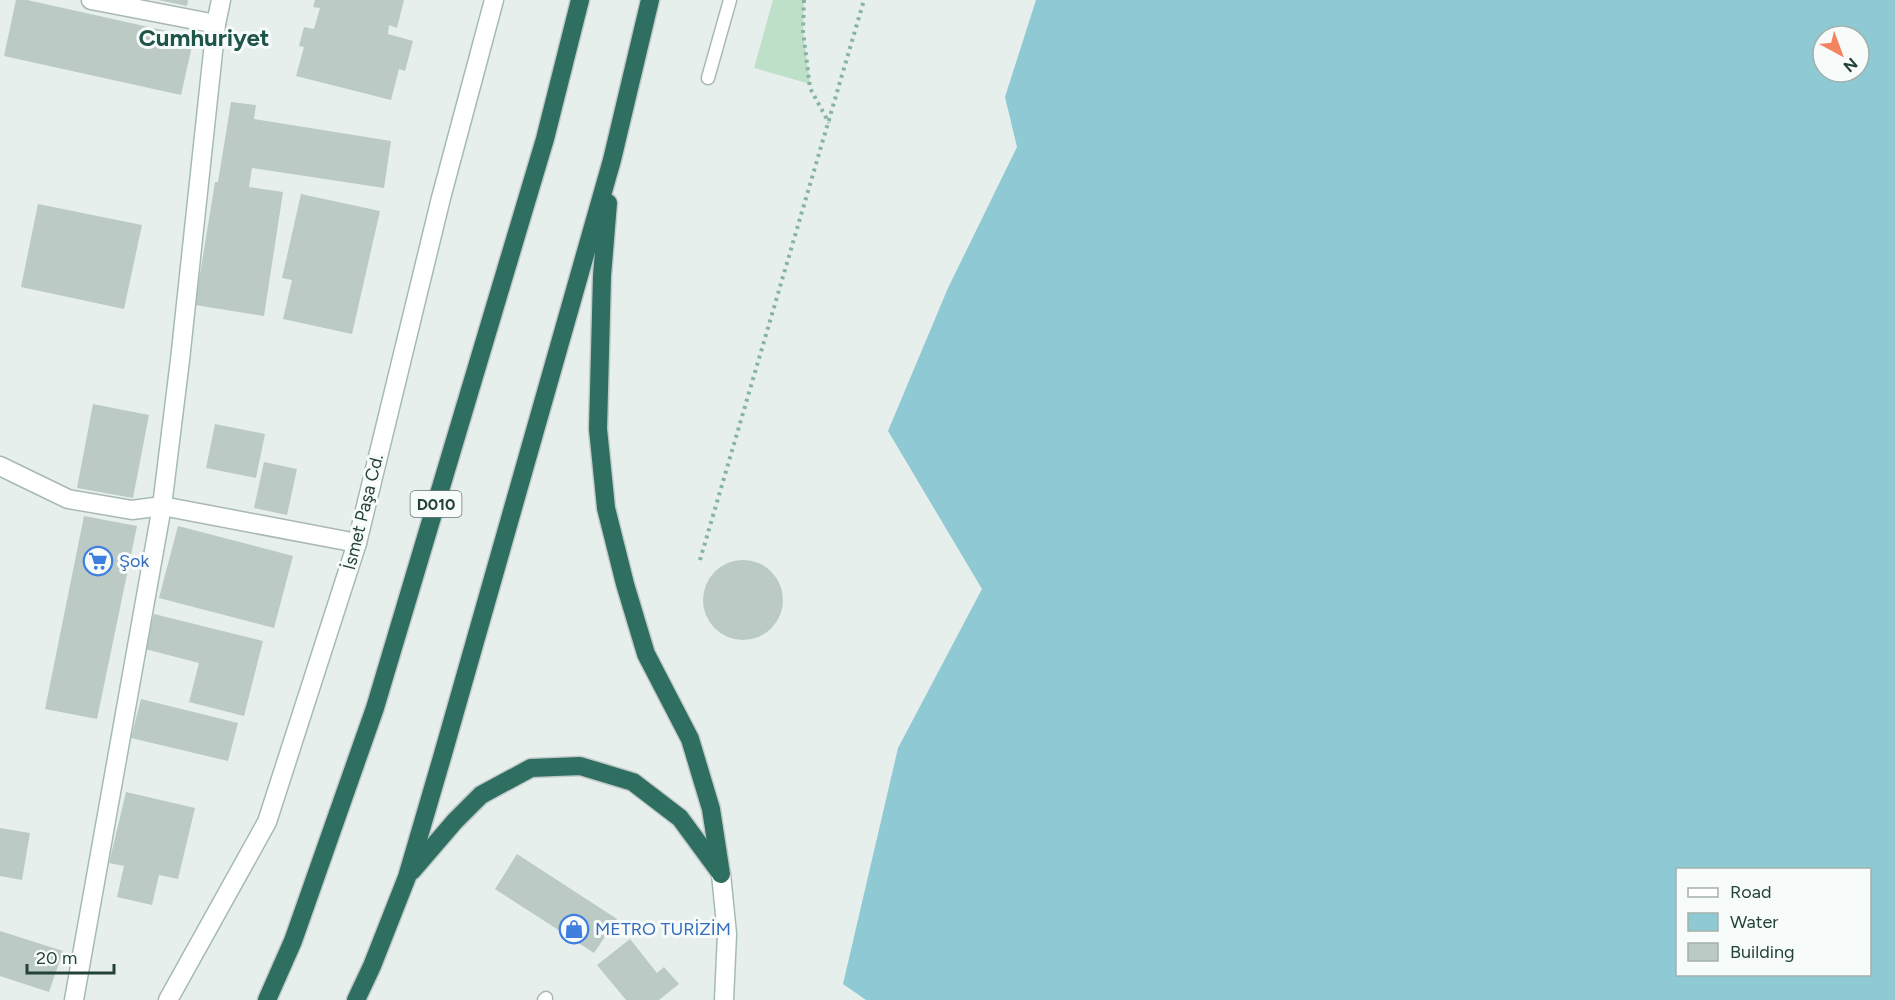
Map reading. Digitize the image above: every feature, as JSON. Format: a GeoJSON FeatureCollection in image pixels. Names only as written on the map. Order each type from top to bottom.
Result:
{"type":"FeatureCollection","features":[{"type":"Feature","properties":{"kind":"highway","name":"D010"},"geometry":{"type":"LineString","coordinates":[[267,1000],[293,941],[375,708],[544,139],[580,0]]}},
{"type":"Feature","properties":{"kind":"highway"},"geometry":{"type":"LineString","coordinates":[[356,1000],[407,877],[612,160],[650,0]]}},
{"type":"Feature","properties":{"kind":"highway"},"geometry":{"type":"LineString","coordinates":[[612,160],[602,276],[598,429],[606,508],[646,654],[690,739],[711,809],[721,874]]}},
{"type":"Feature","properties":{"kind":"highway"},"geometry":{"type":"LineString","coordinates":[[407,877],[455,821],[482,795],[531,768],[580,766],[633,782],[643,789],[680,818],[721,874]]}},
{"type":"Feature","properties":{"kind":"street"},"geometry":{"type":"LineString","coordinates":[[91,0],[216,24]]}},
{"type":"Feature","properties":{"kind":"street"},"geometry":{"type":"LineString","coordinates":[[74,1000],[162,506],[216,24],[221,0]]}},
{"type":"Feature","properties":{"kind":"street","name":"İsmet Paşa Cd."},"geometry":{"type":"LineString","coordinates":[[168,1000],[267,822],[357,543],[441,198],[494,0]]}},
{"type":"Feature","properties":{"kind":"street"},"geometry":{"type":"LineString","coordinates":[[0,466],[68,499],[132,510],[162,506],[357,543]]}},
{"type":"Feature","properties":{"kind":"street"},"geometry":{"type":"LineString","coordinates":[[721,874],[727,934],[724,1000]]}},
{"type":"Feature","properties":{"kind":"lane"},"geometry":{"type":"LineString","coordinates":[[708,78],[730,0]]}},
{"type":"Feature","properties":{"kind":"path"},"geometry":{"type":"LineString","coordinates":[[804,0],[803,31],[810,88],[829,124]]}},
{"type":"Feature","properties":{"kind":"path"},"geometry":{"type":"LineString","coordinates":[[700,560],[864,0]]}},
{"type":"Feature","properties":{"kind":"green space"},"geometry":{"type":"Polygon","coordinates":[[[773,0],[804,0],[803,31],[810,84],[754,68],[773,0]]]}},
{"type":"Feature","properties":{"kind":"water"},"geometry":{"type":"Polygon","coordinates":[[[1036,0],[1895,0],[1895,1000],[866,1000],[843,984],[898,748],[982,589],[888,431],[948,288],[1017,147],[1005,97],[1036,0]]]}},
{"type":"Feature","properties":{"kind":"building"},"geometry":{"type":"Polygon","coordinates":[[[16,0],[27,0],[194,37],[181,95],[4,56],[16,0]]]}},
{"type":"Feature","properties":{"kind":"building"},"geometry":{"type":"Polygon","coordinates":[[[158,0],[188,0],[187,6],[158,0]]]}},
{"type":"Feature","properties":{"kind":"building"},"geometry":{"type":"Polygon","coordinates":[[[315,0],[404,0],[397,28],[389,25],[388,34],[413,41],[405,71],[399,69],[391,100],[296,76],[304,47],[299,46],[304,27],[314,29],[320,8],[313,7],[315,0]]]}},
{"type":"Feature","properties":{"kind":"building"},"geometry":{"type":"Polygon","coordinates":[[[231,102],[256,105],[254,119],[391,141],[384,188],[252,168],[249,187],[283,192],[264,316],[195,305],[231,102]]]}},
{"type":"Feature","properties":{"kind":"building"},"geometry":{"type":"Polygon","coordinates":[[[301,194],[380,211],[352,334],[283,319],[292,280],[282,278],[301,194]]]}},
{"type":"Feature","properties":{"kind":"building"},"geometry":{"type":"Polygon","coordinates":[[[38,204],[142,225],[124,309],[21,287],[38,204]]]}},
{"type":"Feature","properties":{"kind":"building"},"geometry":{"type":"Polygon","coordinates":[[[93,404],[149,415],[133,498],[77,488],[93,404]]]}},
{"type":"Feature","properties":{"kind":"building"},"geometry":{"type":"Polygon","coordinates":[[[215,424],[265,434],[256,478],[206,468],[215,424]]]}},
{"type":"Feature","properties":{"kind":"building"},"geometry":{"type":"Polygon","coordinates":[[[264,462],[297,469],[287,515],[254,508],[264,462]]]}},
{"type":"Feature","properties":{"kind":"building"},"geometry":{"type":"Polygon","coordinates":[[[84,516],[137,526],[97,719],[45,709],[84,516]]]}},
{"type":"Feature","properties":{"kind":"building"},"geometry":{"type":"Polygon","coordinates":[[[178,526],[293,556],[274,628],[159,598],[178,526]]]}},
{"type":"Feature","properties":{"kind":"building"},"geometry":{"type":"Polygon","coordinates":[[[743,560],[758,563],[771,572],[780,585],[783,600],[780,615],[771,628],[758,637],[743,640],[728,637],[715,628],[706,615],[703,600],[706,585],[715,572],[728,563],[743,560]]]}},
{"type":"Feature","properties":{"kind":"building"},"geometry":{"type":"Polygon","coordinates":[[[154,614],[263,641],[244,716],[189,702],[199,663],[145,649],[154,614]]]}},
{"type":"Feature","properties":{"kind":"building"},"geometry":{"type":"Polygon","coordinates":[[[141,699],[238,723],[228,761],[131,738],[141,699]]]}},
{"type":"Feature","properties":{"kind":"building"},"geometry":{"type":"Polygon","coordinates":[[[126,792],[195,808],[178,879],[159,875],[152,905],[117,897],[124,866],[109,863],[126,792]]]}},
{"type":"Feature","properties":{"kind":"building"},"geometry":{"type":"Polygon","coordinates":[[[0,828],[30,833],[22,880],[0,876],[0,828]]]}},
{"type":"Feature","properties":{"kind":"building"},"geometry":{"type":"Polygon","coordinates":[[[517,854],[617,919],[594,953],[495,889],[517,854]]]}},
{"type":"Feature","properties":{"kind":"building"},"geometry":{"type":"Polygon","coordinates":[[[0,931],[63,951],[49,992],[0,976],[0,931]]]}},
{"type":"Feature","properties":{"kind":"building"},"geometry":{"type":"Polygon","coordinates":[[[630,939],[657,973],[664,967],[679,984],[659,1000],[626,1000],[597,965],[630,939]]]}},
{"type":"Feature","properties":{"kind":"place","name":"Şok"},"geometry":{"type":"Point","coordinates":[98,561]}},
{"type":"Feature","properties":{"kind":"place","name":"METRO TURİZİM"},"geometry":{"type":"Point","coordinates":[574,929]}},
{"type":"Feature","properties":{"kind":"district","name":"Cumhuriyet"},"geometry":{"type":"Point","coordinates":[204,37]}}]}
